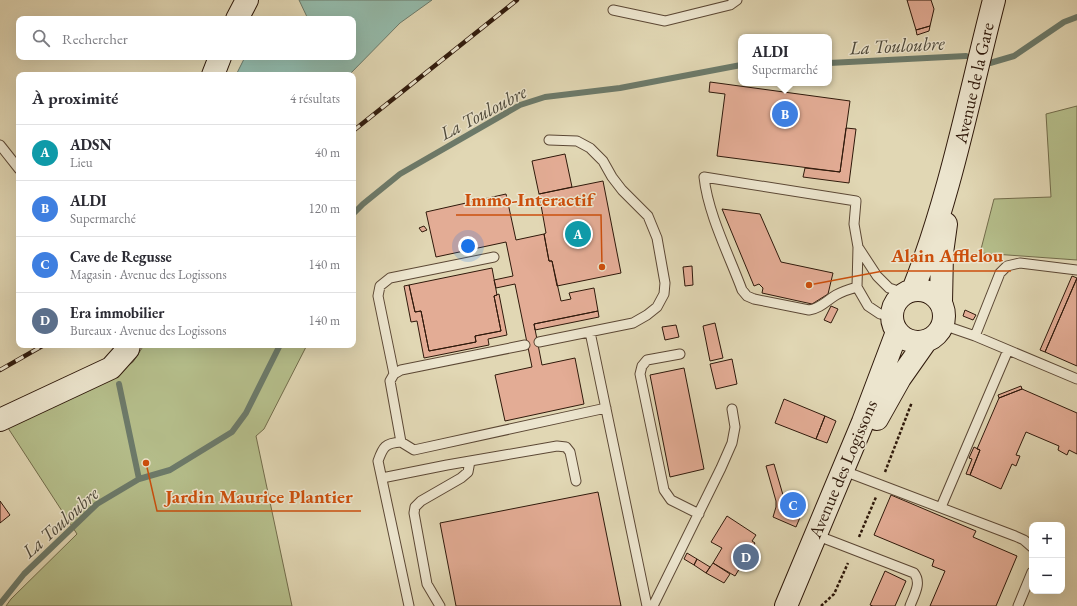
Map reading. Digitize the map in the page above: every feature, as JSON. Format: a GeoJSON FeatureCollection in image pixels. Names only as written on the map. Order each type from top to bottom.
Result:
{"type":"FeatureCollection","features":[{"type":"Feature","properties":{"kind":"main road"},"geometry":{"type":"LineString","coordinates":[[239,16],[247,0]]}},
{"type":"Feature","properties":{"kind":"main road","name":"Avenue de la Gare"},"geometry":{"type":"LineString","coordinates":[[895,324],[893,307],[898,299],[908,292],[920,270],[954,165],[994,0]]}},
{"type":"Feature","properties":{"kind":"main road"},"geometry":{"type":"LineString","coordinates":[[214,72],[219,60]]}},
{"type":"Feature","properties":{"kind":"main road","name":"Avenue de la Gare"},"geometry":{"type":"LineString","coordinates":[[943,325],[944,309],[941,302],[942,253],[954,165]]}},
{"type":"Feature","properties":{"kind":"main road"},"geometry":{"type":"LineString","coordinates":[[908,292],[920,290],[928,292],[941,302]]}},
{"type":"Feature","properties":{"kind":"main road"},"geometry":{"type":"LineString","coordinates":[[895,324],[903,337],[910,341],[918,342],[926,341],[933,337],[939,332],[943,325]]}},
{"type":"Feature","properties":{"kind":"main road","name":"Avenue des Logissons"},"geometry":{"type":"LineString","coordinates":[[786,606],[863,422],[895,324]]}},
{"type":"Feature","properties":{"kind":"main road","name":"Avenue des Logissons"},"geometry":{"type":"LineString","coordinates":[[800,606],[866,439],[900,378],[926,341]]}},
{"type":"Feature","properties":{"kind":"main road"},"geometry":{"type":"LineString","coordinates":[[0,420],[111,368],[128,350],[128,348]]}},
{"type":"Feature","properties":{"kind":"lane"},"geometry":{"type":"LineString","coordinates":[[613,10],[665,21],[730,5],[736,0]]}},
{"type":"Feature","properties":{"kind":"lane"},"geometry":{"type":"LineString","coordinates":[[538,342],[633,323],[657,307],[664,294],[665,283],[657,238],[648,216],[622,190],[612,177],[603,161],[590,148],[577,141],[549,140]]}},
{"type":"Feature","properties":{"kind":"lane"},"geometry":{"type":"LineString","coordinates":[[0,145],[16,165]]}},
{"type":"Feature","properties":{"kind":"lane"},"geometry":{"type":"LineString","coordinates":[[857,287],[836,295],[823,306],[809,310],[754,299],[747,296],[742,290],[710,206],[704,177],[856,201],[854,224],[858,247],[857,287],[868,306],[895,324]]}},
{"type":"Feature","properties":{"kind":"lane"},"geometry":{"type":"LineString","coordinates":[[858,247],[877,276],[888,288],[908,292]]}},
{"type":"Feature","properties":{"kind":"lane"},"geometry":{"type":"LineString","coordinates":[[394,374],[378,296],[380,286],[390,278],[494,257]]}},
{"type":"Feature","properties":{"kind":"lane"},"geometry":{"type":"LineString","coordinates":[[975,336],[1000,273],[1008,266],[1020,263],[1077,270]]}},
{"type":"Feature","properties":{"kind":"lane"},"geometry":{"type":"LineString","coordinates":[[943,325],[975,336],[1077,379]]}},
{"type":"Feature","properties":{"kind":"lane"},"geometry":{"type":"LineString","coordinates":[[590,332],[647,606]]}},
{"type":"Feature","properties":{"kind":"lane"},"geometry":{"type":"LineString","coordinates":[[401,442],[390,381],[394,374],[401,370],[525,345]]}},
{"type":"Feature","properties":{"kind":"lane"},"geometry":{"type":"LineString","coordinates":[[941,507],[1008,350]]}},
{"type":"Feature","properties":{"kind":"lane"},"geometry":{"type":"LineString","coordinates":[[680,354],[647,360],[642,366],[640,374],[664,490],[671,500],[698,514]]}},
{"type":"Feature","properties":{"kind":"lane"},"geometry":{"type":"LineString","coordinates":[[409,606],[378,461],[382,450],[390,443],[401,442],[414,450],[606,408]]}},
{"type":"Feature","properties":{"kind":"lane"},"geometry":{"type":"LineString","coordinates":[[653,606],[732,443],[734,427],[732,409]]}},
{"type":"Feature","properties":{"kind":"lane"},"geometry":{"type":"LineString","coordinates":[[382,478],[557,446],[566,447],[570,452],[576,481]]}},
{"type":"Feature","properties":{"kind":"lane"},"geometry":{"type":"LineString","coordinates":[[440,606],[427,584],[414,513],[415,506],[421,501],[462,478],[468,472],[470,461]]}},
{"type":"Feature","properties":{"kind":"lane"},"geometry":{"type":"LineString","coordinates":[[852,474],[1024,540],[1029,544]]}},
{"type":"Feature","properties":{"kind":"lane"},"geometry":{"type":"LineString","coordinates":[[826,539],[914,573],[918,577],[918,584],[910,606]]}},
{"type":"Feature","properties":{"kind":"lane"},"geometry":{"type":"LineString","coordinates":[[1018,606],[1029,579]]}},
{"type":"Feature","properties":{"kind":"shaded area"},"geometry":{"type":"Polygon","coordinates":[[[299,0],[432,0],[400,23],[352,72],[238,72],[244,60],[356,60],[356,16],[307,16],[299,0]]]}},
{"type":"Feature","properties":{"kind":"shaded area"},"geometry":{"type":"Polygon","coordinates":[[[1077,106],[1077,260],[980,253],[994,199],[1051,197],[1046,114],[1077,106]]]}},
{"type":"Feature","properties":{"kind":"shaded area"},"geometry":{"type":"Polygon","coordinates":[[[142,348],[305,348],[264,429],[256,436],[292,606],[6,606],[11,599],[77,534],[8,428],[112,376],[133,362],[142,348]]]}},
{"type":"Feature","properties":{"kind":"building"},"geometry":{"type":"Polygon","coordinates":[[[907,0],[931,0],[934,9],[930,26],[916,30],[907,0]]]}},
{"type":"Feature","properties":{"kind":"building"},"geometry":{"type":"Polygon","coordinates":[[[930,26],[929,31],[917,35],[916,30],[930,26]]]}},
{"type":"Feature","properties":{"kind":"building"},"geometry":{"type":"Polygon","coordinates":[[[710,82],[850,101],[840,172],[717,156],[725,94],[709,92],[710,82]]]}},
{"type":"Feature","properties":{"kind":"building"},"geometry":{"type":"Polygon","coordinates":[[[846,128],[856,129],[849,183],[803,177],[805,168],[840,172],[846,128]]]}},
{"type":"Feature","properties":{"kind":"building"},"geometry":{"type":"Polygon","coordinates":[[[565,154],[572,187],[539,194],[532,161],[565,154]]]}},
{"type":"Feature","properties":{"kind":"building"},"geometry":{"type":"Polygon","coordinates":[[[603,181],[621,273],[557,286],[552,261],[549,261],[539,194],[603,181]]]}},
{"type":"Feature","properties":{"kind":"building"},"geometry":{"type":"Polygon","coordinates":[[[506,194],[516,240],[544,234],[549,261],[552,261],[561,301],[571,299],[569,293],[594,288],[598,311],[534,324],[542,365],[575,358],[584,404],[505,421],[495,375],[532,367],[515,284],[496,288],[494,280],[513,276],[506,242],[436,257],[426,212],[506,194]]]}},
{"type":"Feature","properties":{"kind":"building"},"geometry":{"type":"Polygon","coordinates":[[[722,209],[760,214],[781,262],[833,273],[828,294],[812,304],[762,293],[763,288],[759,284],[754,286],[722,209]]]}},
{"type":"Feature","properties":{"kind":"building"},"geometry":{"type":"Polygon","coordinates":[[[424,226],[427,230],[422,232],[419,228],[424,226]]]}},
{"type":"Feature","properties":{"kind":"building"},"geometry":{"type":"Polygon","coordinates":[[[692,266],[693,285],[685,286],[683,267],[692,266]]]}},
{"type":"Feature","properties":{"kind":"building"},"geometry":{"type":"Polygon","coordinates":[[[492,268],[497,295],[494,296],[501,331],[475,336],[476,342],[429,351],[421,311],[415,312],[409,285],[492,268]]]}},
{"type":"Feature","properties":{"kind":"building"},"geometry":{"type":"Polygon","coordinates":[[[1072,276],[1077,278],[1045,352],[1040,350],[1072,276]]]}},
{"type":"Feature","properties":{"kind":"building"},"geometry":{"type":"Polygon","coordinates":[[[1077,278],[1077,366],[1045,352],[1077,278]]]}},
{"type":"Feature","properties":{"kind":"building"},"geometry":{"type":"Polygon","coordinates":[[[409,285],[415,312],[421,311],[429,351],[476,342],[475,336],[501,331],[494,296],[499,294],[507,335],[488,339],[489,345],[424,358],[417,321],[411,322],[404,286],[409,285]]]}},
{"type":"Feature","properties":{"kind":"building"},"geometry":{"type":"Polygon","coordinates":[[[831,306],[838,309],[831,323],[824,320],[831,306]]]}},
{"type":"Feature","properties":{"kind":"building"},"geometry":{"type":"Polygon","coordinates":[[[965,310],[976,315],[973,320],[963,316],[965,310]]]}},
{"type":"Feature","properties":{"kind":"building"},"geometry":{"type":"Polygon","coordinates":[[[598,311],[599,317],[535,330],[534,324],[598,311]]]}},
{"type":"Feature","properties":{"kind":"building"},"geometry":{"type":"Polygon","coordinates":[[[715,323],[723,358],[710,361],[703,326],[715,323]]]}},
{"type":"Feature","properties":{"kind":"building"},"geometry":{"type":"Polygon","coordinates":[[[676,325],[679,337],[665,340],[662,327],[676,325]]]}},
{"type":"Feature","properties":{"kind":"building"},"geometry":{"type":"Polygon","coordinates":[[[732,359],[737,384],[716,389],[710,364],[732,359]]]}},
{"type":"Feature","properties":{"kind":"building"},"geometry":{"type":"Polygon","coordinates":[[[684,368],[704,469],[670,477],[650,375],[684,368]]]}},
{"type":"Feature","properties":{"kind":"building"},"geometry":{"type":"Polygon","coordinates":[[[1021,386],[1022,389],[999,398],[998,395],[1021,386]]]}},
{"type":"Feature","properties":{"kind":"building"},"geometry":{"type":"Polygon","coordinates":[[[1022,389],[1077,413],[1077,454],[1069,450],[1067,455],[1058,450],[1059,446],[1026,432],[1016,455],[1020,456],[1016,466],[1012,464],[1001,489],[970,475],[980,450],[977,449],[999,398],[1022,389]]]}},
{"type":"Feature","properties":{"kind":"building"},"geometry":{"type":"Polygon","coordinates":[[[784,399],[825,416],[816,439],[775,423],[784,399]]]}},
{"type":"Feature","properties":{"kind":"building"},"geometry":{"type":"Polygon","coordinates":[[[825,416],[836,421],[827,443],[816,439],[825,416]]]}},
{"type":"Feature","properties":{"kind":"building"},"geometry":{"type":"Polygon","coordinates":[[[974,447],[980,450],[970,475],[966,474],[972,459],[969,458],[974,447]]]}},
{"type":"Feature","properties":{"kind":"building"},"geometry":{"type":"Polygon","coordinates":[[[774,464],[783,495],[806,503],[796,527],[773,517],[776,501],[766,466],[774,464]]]}},
{"type":"Feature","properties":{"kind":"building"},"geometry":{"type":"Polygon","coordinates":[[[598,492],[621,606],[456,606],[440,523],[598,492]]]}},
{"type":"Feature","properties":{"kind":"building"},"geometry":{"type":"Polygon","coordinates":[[[891,495],[976,531],[973,537],[1017,556],[996,606],[930,606],[945,571],[932,566],[934,560],[874,535],[891,495]]]}},
{"type":"Feature","properties":{"kind":"building"},"geometry":{"type":"Polygon","coordinates":[[[794,496],[802,499],[801,502],[793,499],[794,496]]]}},
{"type":"Feature","properties":{"kind":"building"},"geometry":{"type":"Polygon","coordinates":[[[0,501],[10,515],[0,523],[0,501]]]}},
{"type":"Feature","properties":{"kind":"building"},"geometry":{"type":"Polygon","coordinates":[[[727,516],[756,535],[752,541],[755,543],[735,576],[713,563],[722,548],[711,542],[727,516]]]}},
{"type":"Feature","properties":{"kind":"building"},"geometry":{"type":"Polygon","coordinates":[[[687,553],[697,559],[694,565],[684,559],[687,553]]]}},
{"type":"Feature","properties":{"kind":"building"},"geometry":{"type":"Polygon","coordinates":[[[697,559],[710,567],[706,573],[694,565],[697,559]]]}},
{"type":"Feature","properties":{"kind":"building"},"geometry":{"type":"Polygon","coordinates":[[[713,563],[730,574],[724,583],[706,573],[713,563]]]}},
{"type":"Feature","properties":{"kind":"building"},"geometry":{"type":"Polygon","coordinates":[[[885,571],[906,581],[895,606],[870,605],[885,571]]]}},
{"type":"Feature","properties":{"kind":"waterway","name":"La Touloubre"},"geometry":{"type":"LineString","coordinates":[[990,63],[1014,56],[1064,22],[1077,17]]}},
{"type":"Feature","properties":{"kind":"waterway","name":"La Touloubre"},"geometry":{"type":"LineString","coordinates":[[832,63],[966,56]]}},
{"type":"Feature","properties":{"kind":"waterway","name":"La Touloubre"},"geometry":{"type":"LineString","coordinates":[[356,211],[400,174],[520,105],[545,97],[620,88],[738,66]]}},
{"type":"Feature","properties":{"kind":"waterway","name":"La Touloubre"},"geometry":{"type":"LineString","coordinates":[[0,604],[24,574],[97,504],[139,479],[170,470],[232,432],[246,413],[278,348]]}},
{"type":"Feature","properties":{"kind":"waterway"},"geometry":{"type":"LineString","coordinates":[[119,384],[139,479]]}},
{"type":"Feature","properties":{"kind":"railway"},"geometry":{"type":"LineString","coordinates":[[356,129],[517,0]]}},
{"type":"Feature","properties":{"kind":"railway"},"geometry":{"type":"LineString","coordinates":[[0,370],[39,348]]}},
{"type":"Feature","properties":{"kind":"place","name":"ALDI"},"geometry":{"type":"Point","coordinates":[785,114]}},
{"type":"Feature","properties":{"kind":"place","name":"ADSN"},"geometry":{"type":"Point","coordinates":[578,234]}},
{"type":"Feature","properties":{"kind":"place","name":"Immo-Interactif"},"geometry":{"type":"Point","coordinates":[602,267]}},
{"type":"Feature","properties":{"kind":"place","name":"Alain Afflelou"},"geometry":{"type":"Point","coordinates":[809,285]}},
{"type":"Feature","properties":{"kind":"place","name":"Jardin Maurice Plantier"},"geometry":{"type":"Point","coordinates":[146,463]}},
{"type":"Feature","properties":{"kind":"place","name":"Cave de Regusse"},"geometry":{"type":"Point","coordinates":[793,505]}},
{"type":"Feature","properties":{"kind":"place","name":"Era immobilier"},"geometry":{"type":"Point","coordinates":[746,557]}}]}
